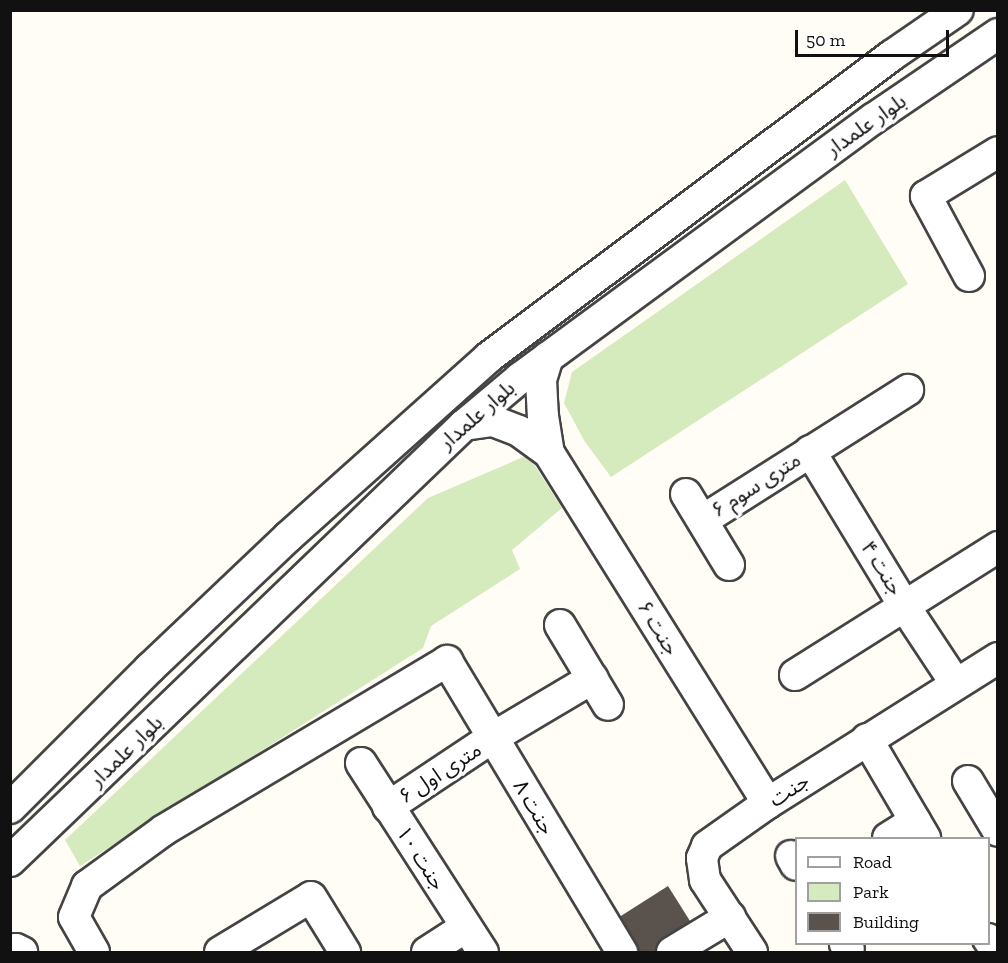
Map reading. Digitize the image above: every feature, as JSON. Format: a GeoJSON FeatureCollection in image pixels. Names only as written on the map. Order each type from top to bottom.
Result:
{"type":"FeatureCollection","features":[{"type":"Feature","properties":{"kind":"street","name":"بلوار علمدار"},"geometry":{"type":"LineString","coordinates":[[10,808],[150,668],[288,537],[489,357],[891,56],[958,10]]}},
{"type":"Feature","properties":{"kind":"street","name":"بلوار علمدار"},"geometry":{"type":"LineString","coordinates":[[10,861],[464,425],[548,357],[873,119],[998,34]]}},
{"type":"Feature","properties":{"kind":"street"},"geometry":{"type":"LineString","coordinates":[[969,276],[926,196],[998,152]]}},
{"type":"Feature","properties":{"kind":"street"},"geometry":{"type":"LineString","coordinates":[[548,357],[542,380],[543,416],[549,453]]}},
{"type":"Feature","properties":{"kind":"street","name":"۶ متری سوم"},"geometry":{"type":"LineString","coordinates":[[703,520],[908,390]]}},
{"type":"Feature","properties":{"kind":"street"},"geometry":{"type":"LineString","coordinates":[[464,425],[493,421],[519,431],[549,453]]}},
{"type":"Feature","properties":{"kind":"street","name":"جنت ۴"},"geometry":{"type":"LineString","coordinates":[[810,451],[905,607],[956,684]]}},
{"type":"Feature","properties":{"kind":"street","name":"جنت ۶"},"geometry":{"type":"LineString","coordinates":[[549,453],[768,803]]}},
{"type":"Feature","properties":{"kind":"street"},"geometry":{"type":"LineString","coordinates":[[686,494],[729,565]]}},
{"type":"Feature","properties":{"kind":"street"},"geometry":{"type":"LineString","coordinates":[[795,675],[998,547]]}},
{"type":"Feature","properties":{"kind":"street"},"geometry":{"type":"LineString","coordinates":[[560,625],[608,705]]}},
{"type":"Feature","properties":{"kind":"street","name":"جنت ۸"},"geometry":{"type":"LineString","coordinates":[[94,952],[74,917],[87,886],[164,830],[447,661],[622,952]]}},
{"type":"Feature","properties":{"kind":"street","name":"جنت"},"geometry":{"type":"LineString","coordinates":[[753,952],[705,880],[702,858],[707,846],[768,803],[956,684],[993,671]]}},
{"type":"Feature","properties":{"kind":"street","name":"۶ متری اول"},"geometry":{"type":"LineString","coordinates":[[388,807],[492,738],[593,678]]}},
{"type":"Feature","properties":{"kind":"street"},"geometry":{"type":"LineString","coordinates":[[867,739],[920,830],[892,837]]}},
{"type":"Feature","properties":{"kind":"street","name":"جنت ۱۰"},"geometry":{"type":"LineString","coordinates":[[361,763],[483,952]]}},
{"type":"Feature","properties":{"kind":"street"},"geometry":{"type":"LineString","coordinates":[[968,781],[989,832]]}},
{"type":"Feature","properties":{"kind":"street"},"geometry":{"type":"LineString","coordinates":[[220,952],[257,943],[311,897],[345,952]]}},
{"type":"Feature","properties":{"kind":"street"},"geometry":{"type":"LineString","coordinates":[[672,952],[730,917]]}},
{"type":"Feature","properties":{"kind":"street"},"geometry":{"type":"LineString","coordinates":[[427,952],[466,927]]}},
{"type":"Feature","properties":{"kind":"street"},"geometry":{"type":"LineString","coordinates":[[10,950],[16,949],[22,952]]}},
{"type":"Feature","properties":{"kind":"green space"},"geometry":{"type":"Polygon","coordinates":[[[845,180],[908,284],[611,477],[585,442],[564,403],[572,372],[845,180]]]}},
{"type":"Feature","properties":{"kind":"green space"},"geometry":{"type":"Polygon","coordinates":[[[528,455],[562,508],[512,550],[520,569],[431,626],[423,648],[80,866],[65,840],[428,498],[528,455]]]}},
{"type":"Feature","properties":{"kind":"building"},"geometry":{"type":"Polygon","coordinates":[[[668,886],[695,929],[658,952],[632,952],[613,921],[668,886]]]}}]}
